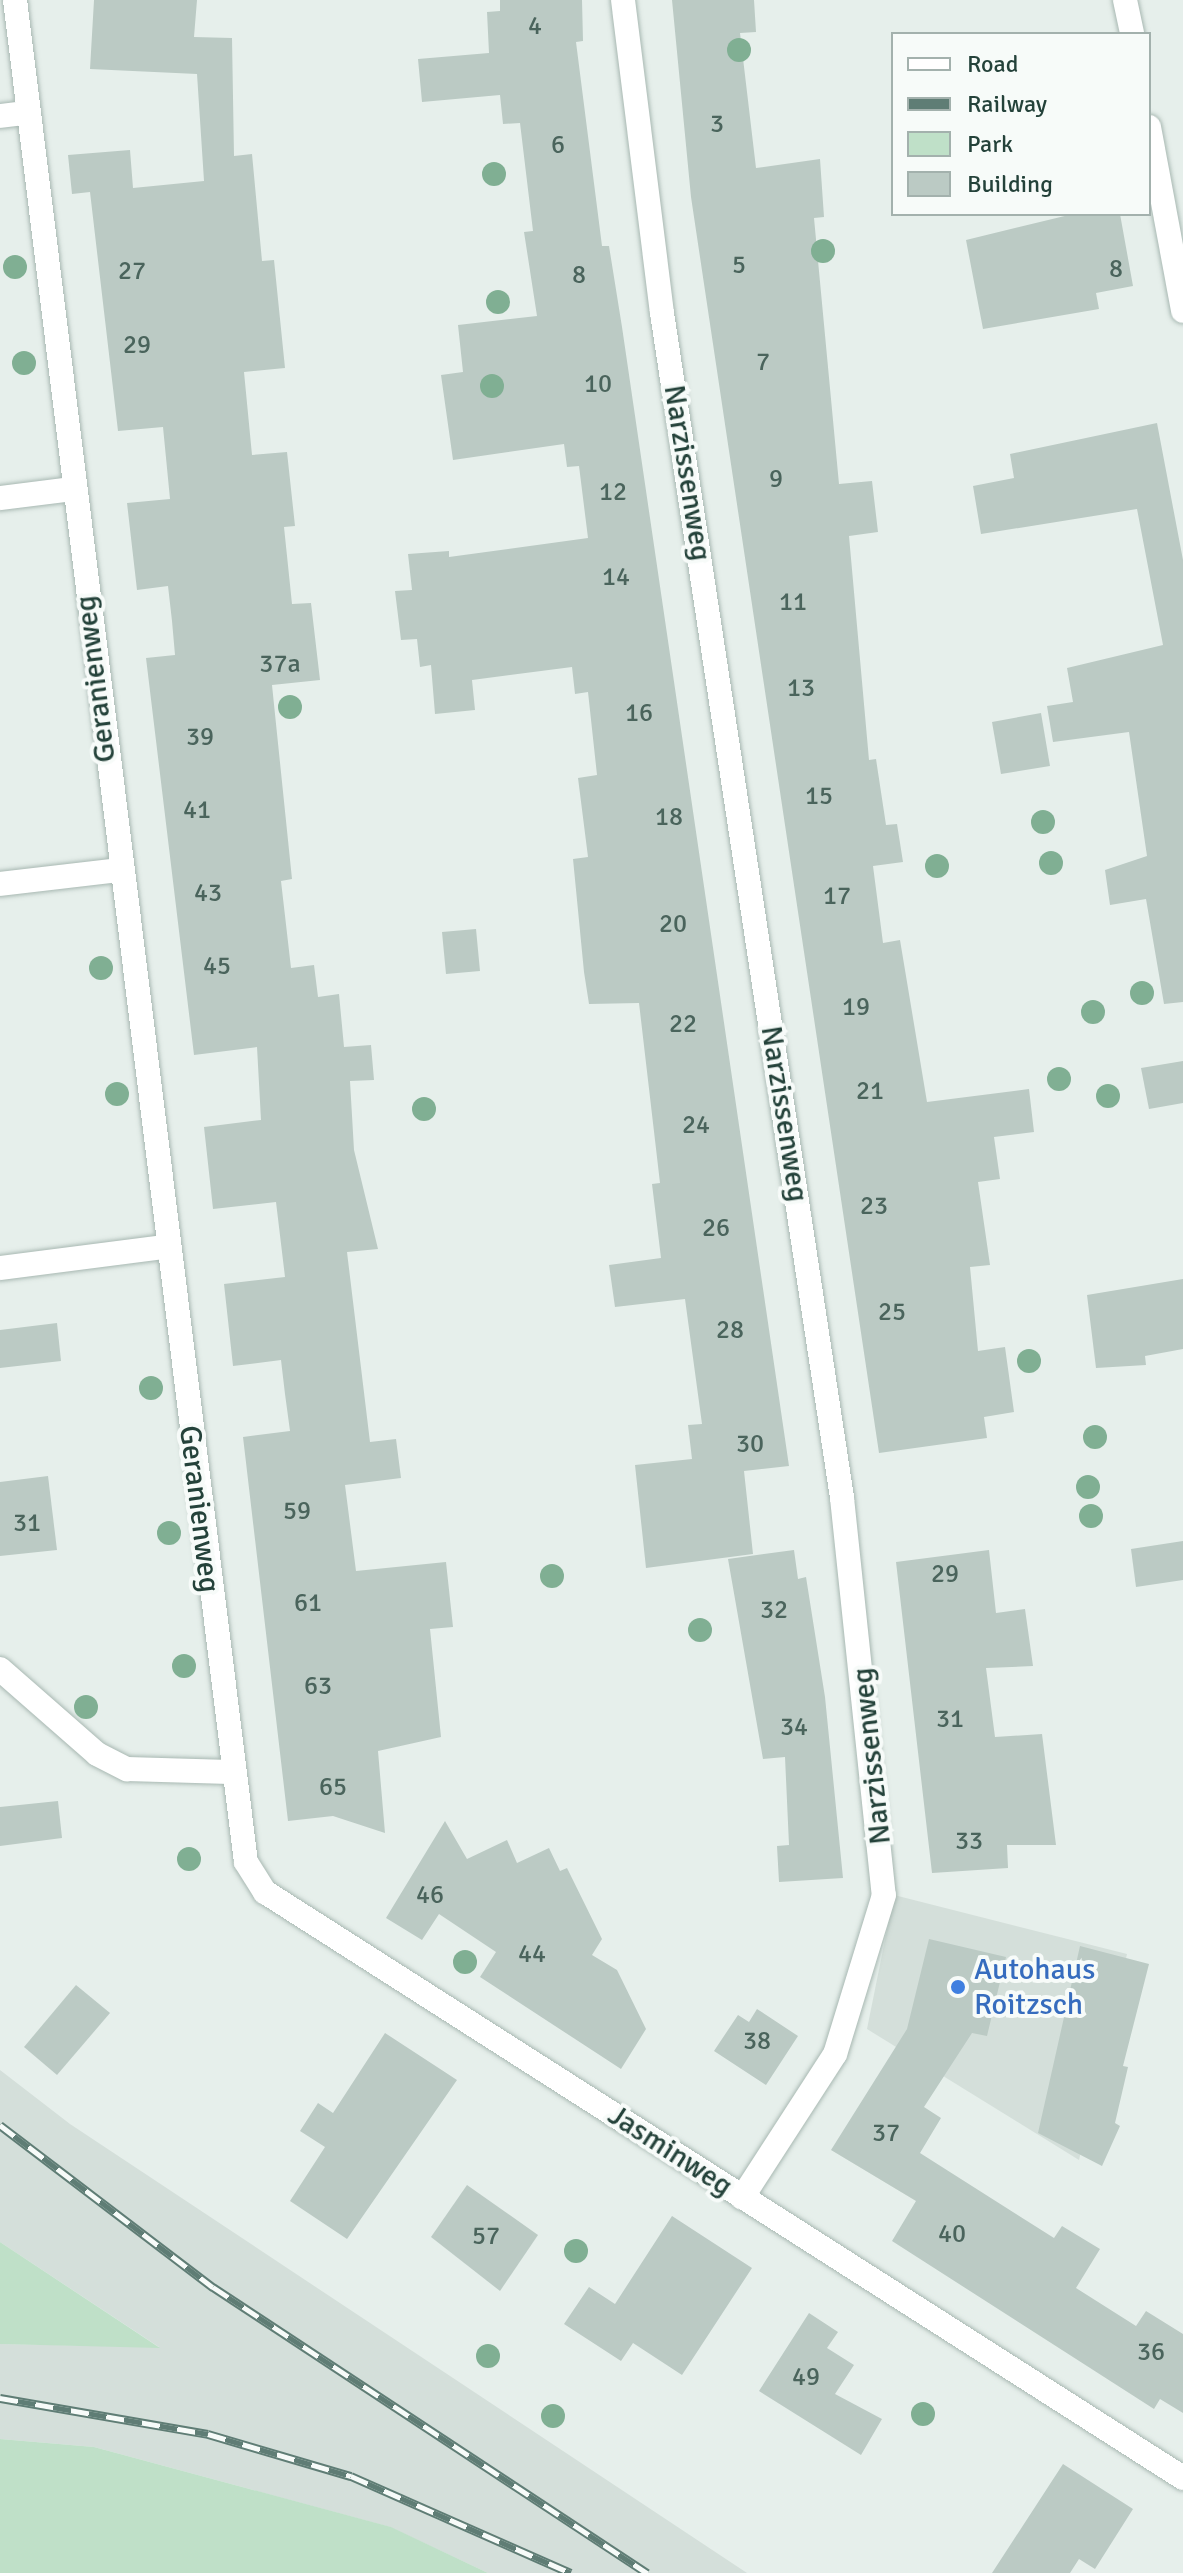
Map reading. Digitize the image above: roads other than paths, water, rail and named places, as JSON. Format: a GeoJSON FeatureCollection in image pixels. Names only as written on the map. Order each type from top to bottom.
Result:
{"type":"FeatureCollection","features":[{"type":"Feature","properties":{"kind":"street","name":"Geranienweg"},"geometry":{"type":"LineString","coordinates":[[15,0],[12,115],[72,489],[230,1772]]}},
{"type":"Feature","properties":{"kind":"street","name":"Narzissenweg"},"geometry":{"type":"LineString","coordinates":[[623,0],[662,313],[842,1498],[883,1880],[878,1933],[835,2054],[742,2198]]}},
{"type":"Feature","properties":{"kind":"street"},"geometry":{"type":"LineString","coordinates":[[1125,0],[1132,32]]}},
{"type":"Feature","properties":{"kind":"street"},"geometry":{"type":"LineString","coordinates":[[1151,138],[1183,311]]}},
{"type":"Feature","properties":{"kind":"street"},"geometry":{"type":"LineString","coordinates":[[0,498],[72,489]]}},
{"type":"Feature","properties":{"kind":"street"},"geometry":{"type":"LineString","coordinates":[[0,884],[119,870]]}},
{"type":"Feature","properties":{"kind":"street"},"geometry":{"type":"LineString","coordinates":[[0,1268],[165,1247]]}},
{"type":"Feature","properties":{"kind":"street"},"geometry":{"type":"LineString","coordinates":[[0,1669],[97,1754],[127,1769],[230,1772]]}},
{"type":"Feature","properties":{"kind":"street","name":"Jasminweg"},"geometry":{"type":"LineString","coordinates":[[230,1772],[246,1862],[265,1892],[1183,2478]]}},
{"type":"Feature","properties":{"kind":"railway"},"geometry":{"type":"LineString","coordinates":[[0,2125],[213,2287],[647,2573]]}},
{"type":"Feature","properties":{"kind":"railway"},"geometry":{"type":"LineString","coordinates":[[0,2398],[208,2434],[351,2476],[571,2573]]}},
{"type":"Feature","properties":{"kind":"place","name":"Autohaus Roitzsch"},"geometry":{"type":"Point","coordinates":[958,1987]}}]}
